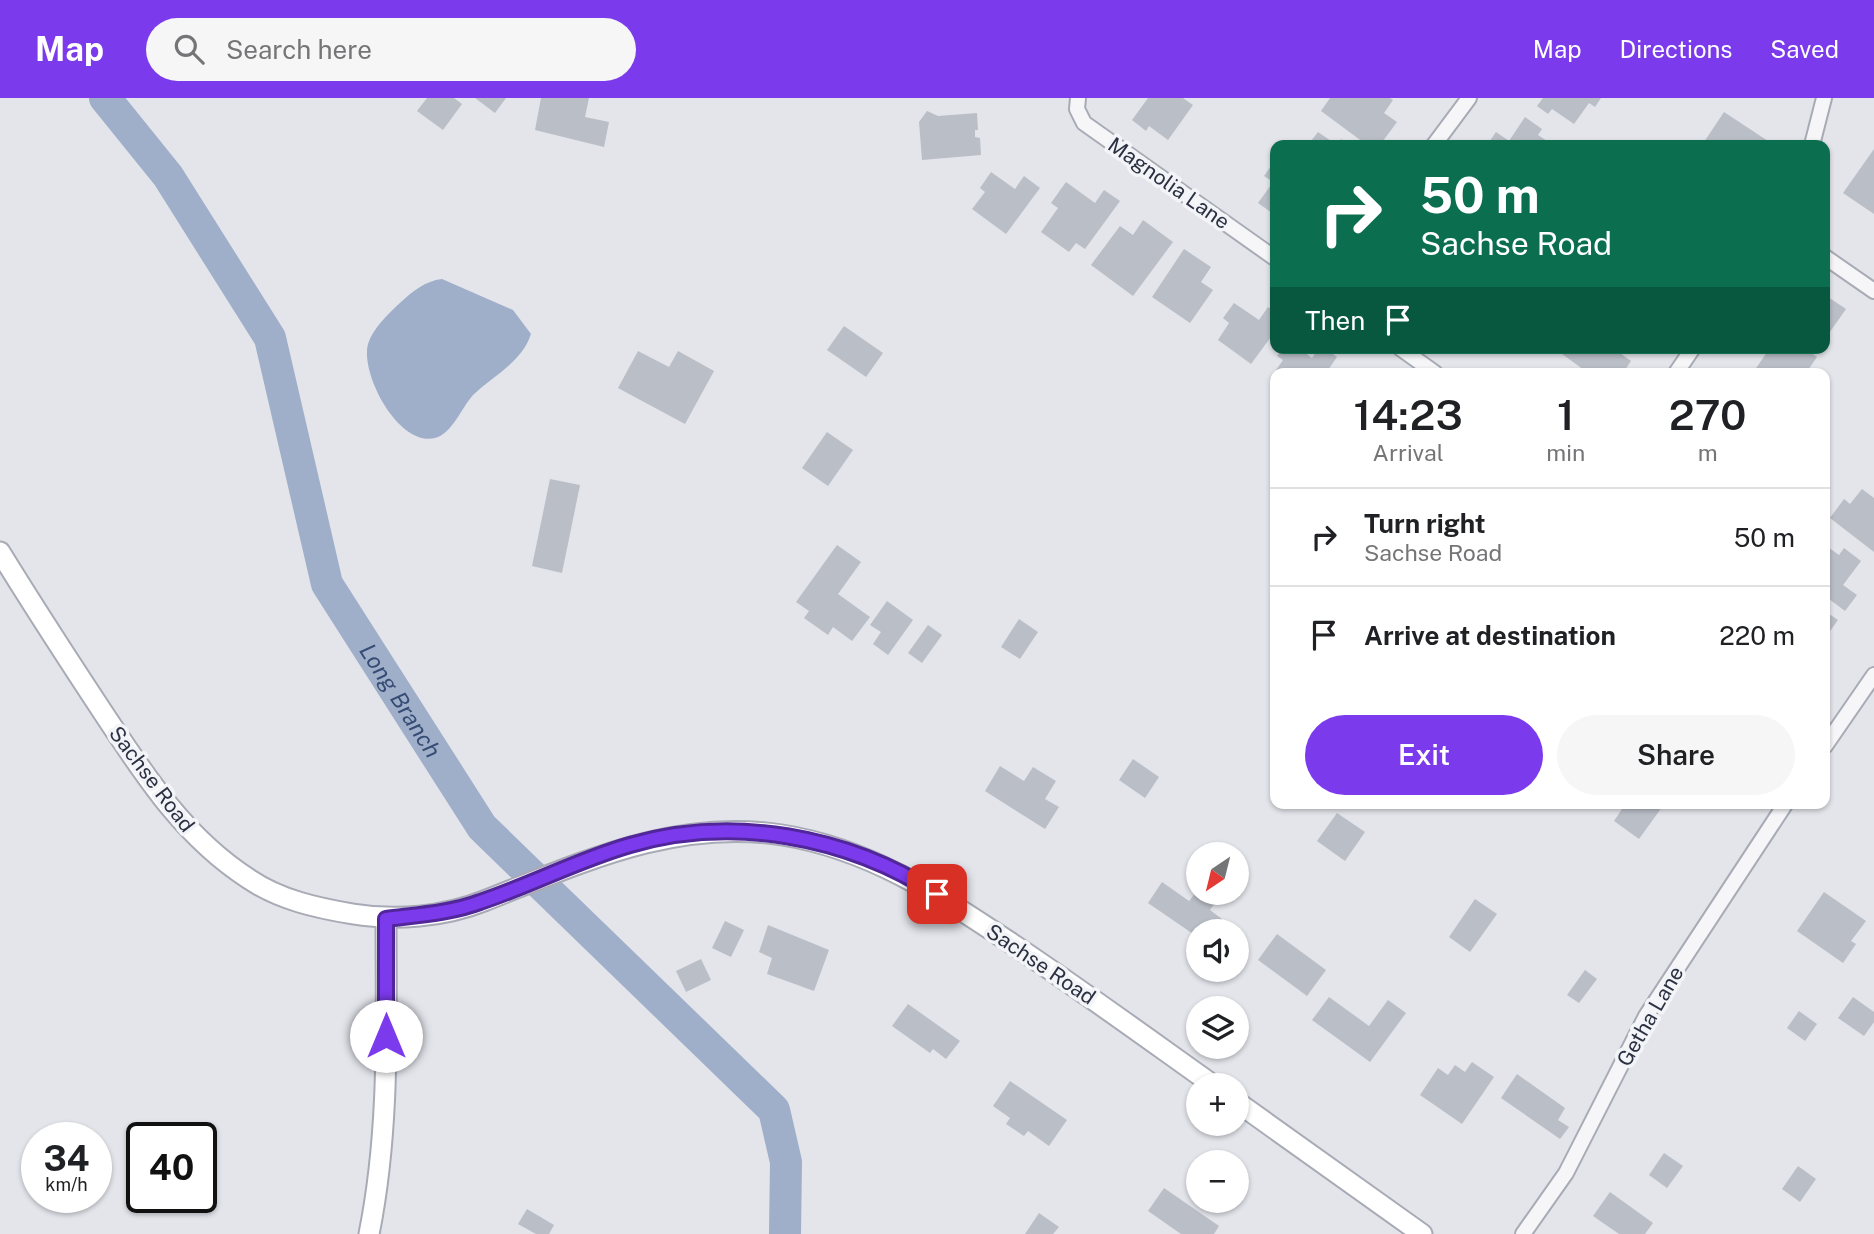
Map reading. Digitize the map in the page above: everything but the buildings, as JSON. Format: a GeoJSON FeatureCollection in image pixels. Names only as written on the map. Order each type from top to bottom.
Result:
{"type":"FeatureCollection","features":[{"type":"Feature","properties":{"kind":"main road","name":"Sachse Road"},"geometry":{"type":"LineString","coordinates":[[0,552],[165,803],[200,841],[250,880],[282,896],[317,907],[386,919],[478,904],[579,862],[632,844],[682,834],[729,831],[784,835],[866,857],[919,882],[1196,1073]]}},
{"type":"Feature","properties":{"kind":"main road"},"geometry":{"type":"LineString","coordinates":[[369,1234],[386,1119],[386,919]]}},
{"type":"Feature","properties":{"kind":"main road"},"geometry":{"type":"LineString","coordinates":[[1249,1111],[1422,1234]]}},
{"type":"Feature","properties":{"kind":"street","name":"Magnolia Lane"},"geometry":{"type":"LineString","coordinates":[[1078,98],[1077,109],[1084,123],[1270,256]]}},
{"type":"Feature","properties":{"kind":"street"},"geometry":{"type":"LineString","coordinates":[[1438,140],[1469,98]]}},
{"type":"Feature","properties":{"kind":"street"},"geometry":{"type":"LineString","coordinates":[[1813,140],[1824,98]]}},
{"type":"Feature","properties":{"kind":"street"},"geometry":{"type":"LineString","coordinates":[[1830,260],[1874,290]]}},
{"type":"Feature","properties":{"kind":"street"},"geometry":{"type":"LineString","coordinates":[[1408,354],[1428,368]]}},
{"type":"Feature","properties":{"kind":"street"},"geometry":{"type":"LineString","coordinates":[[1830,739],[1874,675]]}},
{"type":"Feature","properties":{"kind":"street","name":"Getha Lane"},"geometry":{"type":"LineString","coordinates":[[1523,1234],[1566,1173],[1646,1016],[1782,809]]}},
{"type":"Feature","properties":{"kind":"water"},"geometry":{"type":"Polygon","coordinates":[[[442,279],[513,310],[531,334],[521,353],[473,395],[447,431],[435,438],[421,438],[395,420],[385,405],[370,372],[368,344],[391,311],[415,290],[442,279]]]}},
{"type":"Feature","properties":{"kind":"waterway","name":"Long Branch"},"geometry":{"type":"LineString","coordinates":[[105,98],[168,176],[270,338],[327,584],[482,827],[774,1110],[786,1162],[785,1234]]}},
{"type":"Feature","properties":{"kind":"route"},"geometry":{"type":"LineString","coordinates":[[386,1036],[386,919],[478,904],[579,862],[632,844],[682,834],[729,831],[784,835],[866,857],[919,882],[937,894]]}}]}
